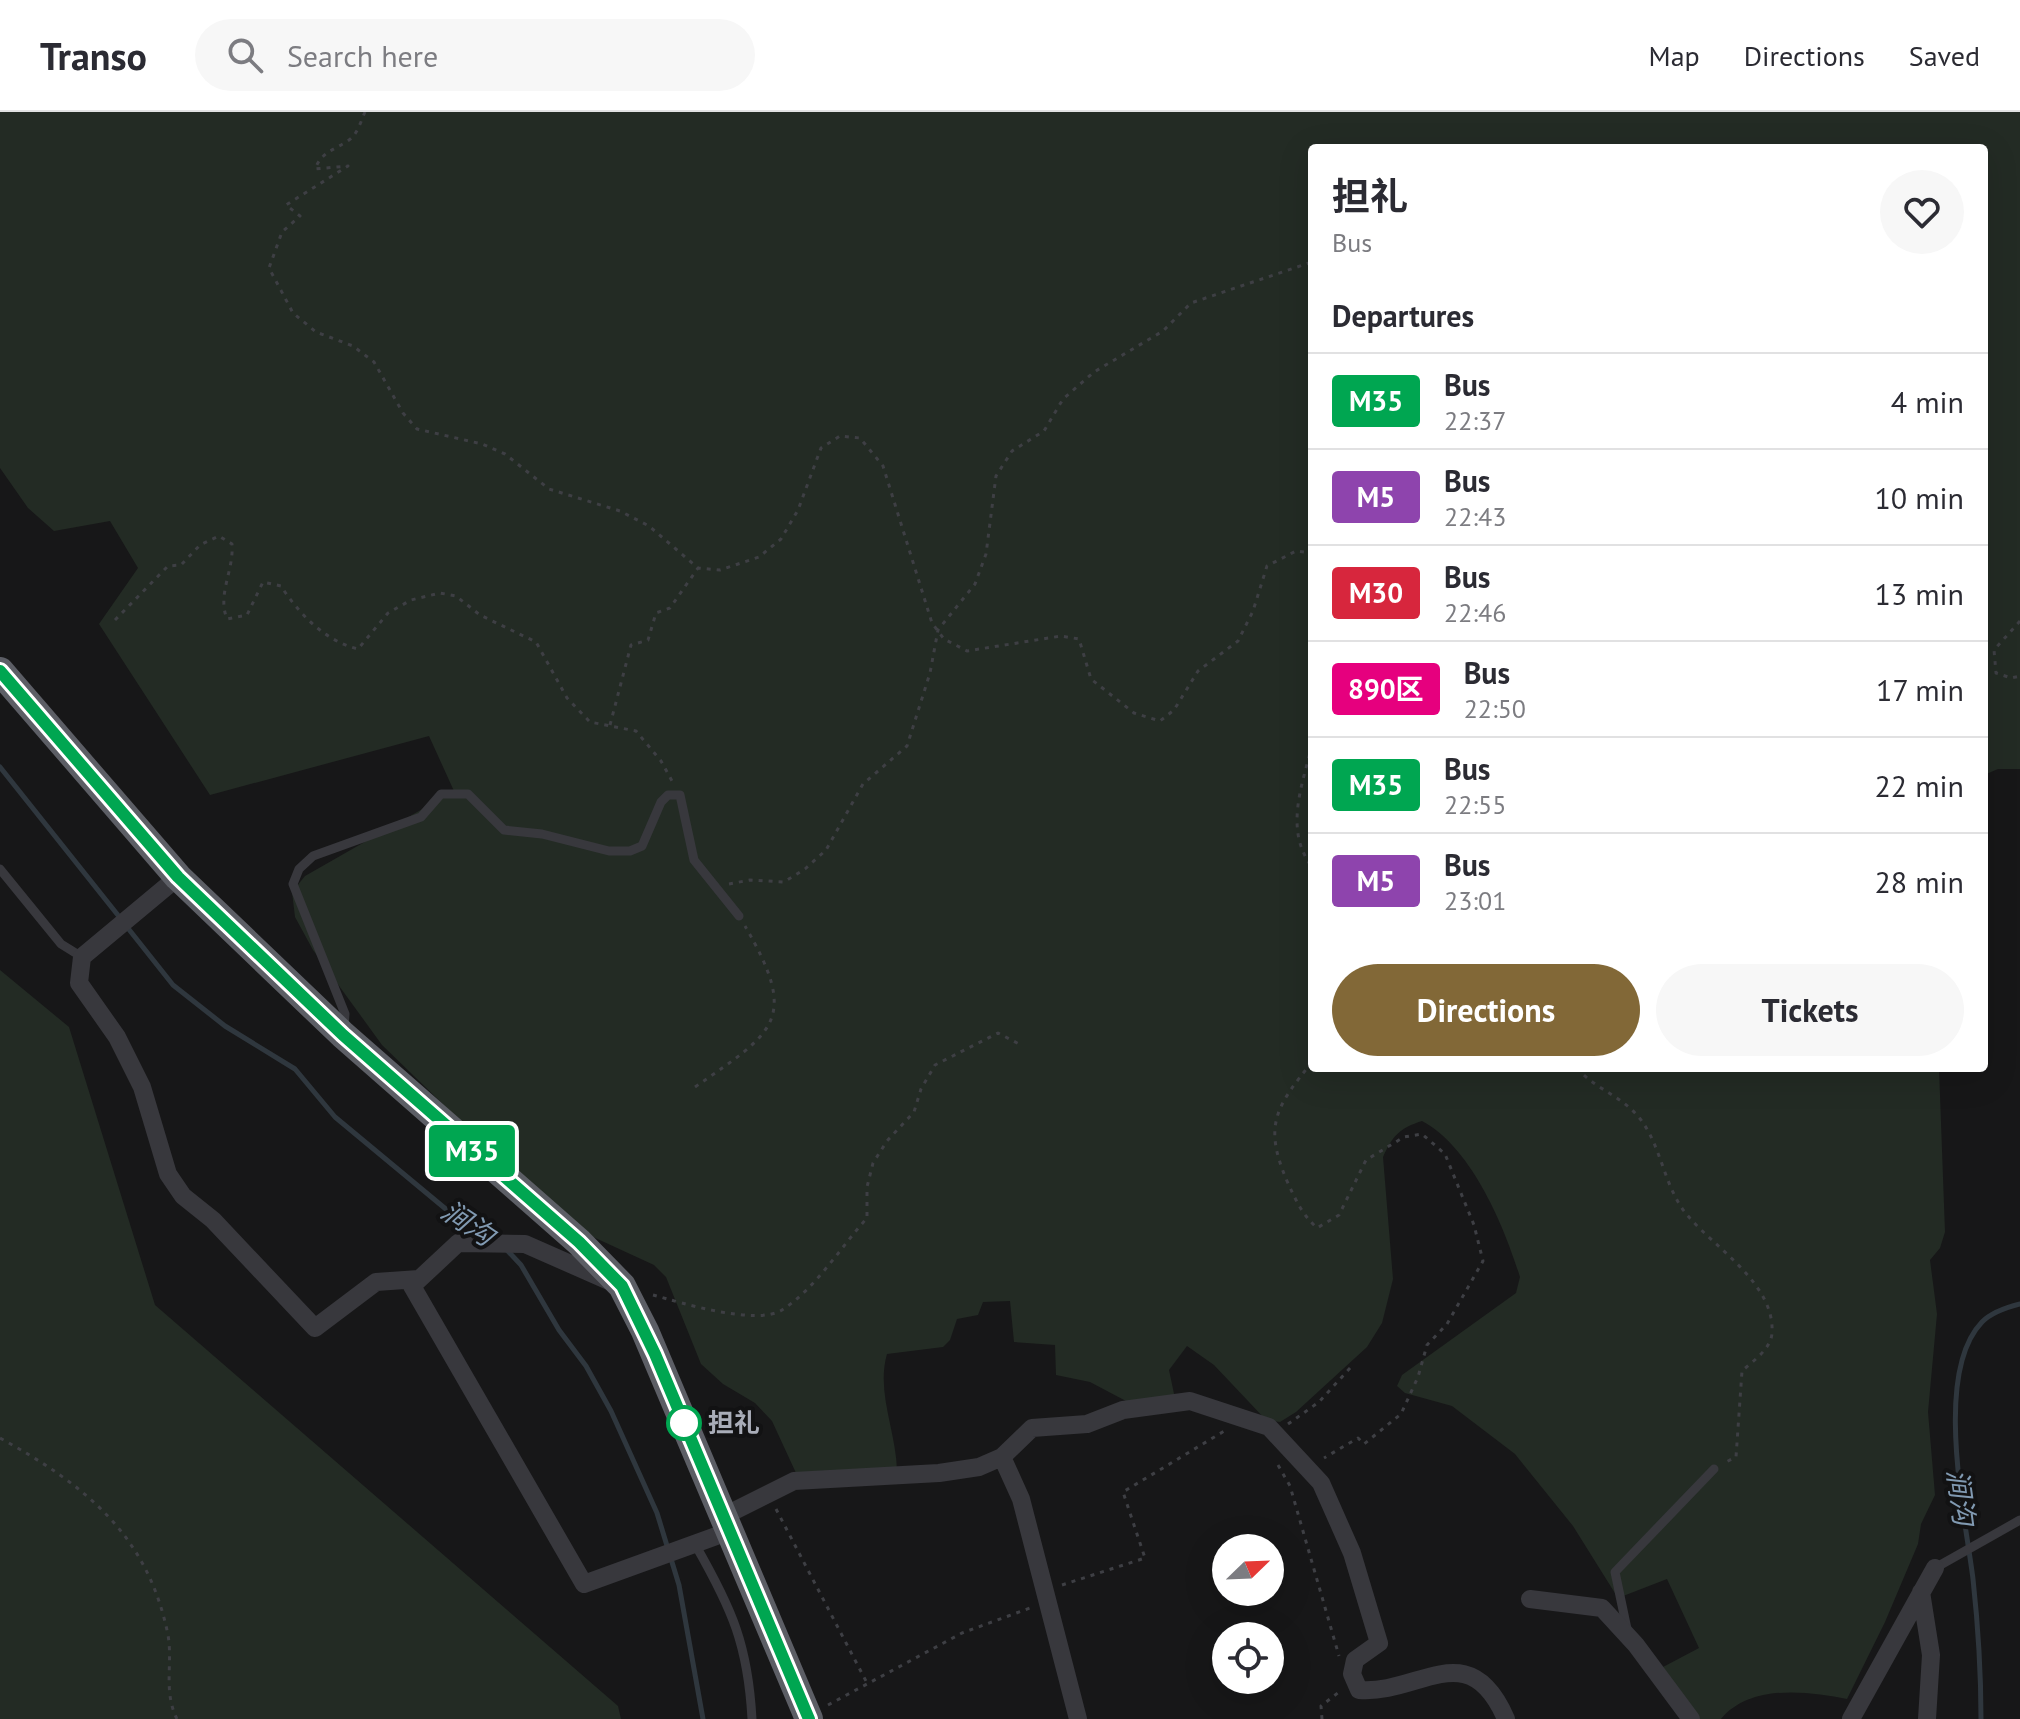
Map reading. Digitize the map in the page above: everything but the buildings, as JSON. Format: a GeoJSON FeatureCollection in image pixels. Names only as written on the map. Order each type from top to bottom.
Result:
{"type":"FeatureCollection","features":[{"type":"Feature","properties":{"kind":"highway"},"geometry":{"type":"LineString","coordinates":[[0,671],[178,877],[343,1035],[579,1242],[622,1286],[645,1331],[808,1718]]}},
{"type":"Feature","properties":{"kind":"street"},"geometry":{"type":"LineString","coordinates":[[178,877],[82,957],[79,983],[117,1037],[142,1087],[168,1174],[183,1196],[213,1220],[315,1328],[376,1282],[419,1279]]}},
{"type":"Feature","properties":{"kind":"street"},"geometry":{"type":"LineString","coordinates":[[622,1286],[525,1244],[458,1243],[412,1286],[584,1584],[696,1546],[768,1495],[794,1481],[939,1473],[979,1467],[1002,1457],[1032,1428],[1087,1424],[1123,1410],[1190,1401],[1269,1427],[1321,1483],[1352,1553],[1379,1643],[1355,1660],[1354,1679],[1359,1690],[1372,1692],[1443,1674],[1475,1677],[1496,1695],[1506,1719]]}},
{"type":"Feature","properties":{"kind":"street"},"geometry":{"type":"LineString","coordinates":[[1002,1457],[1021,1499],[1078,1719]]}},
{"type":"Feature","properties":{"kind":"street"},"geometry":{"type":"LineString","coordinates":[[1851,1719],[1935,1568]]}},
{"type":"Feature","properties":{"kind":"street"},"geometry":{"type":"LineString","coordinates":[[1921,1592],[1931,1655],[1927,1719]]}},
{"type":"Feature","properties":{"kind":"street"},"geometry":{"type":"LineString","coordinates":[[1530,1599],[1602,1608],[1628,1636],[1691,1719]]}},
{"type":"Feature","properties":{"kind":"lane"},"geometry":{"type":"LineString","coordinates":[[343,1035],[345,1014],[293,884],[299,869],[313,856],[421,817],[441,794],[468,794],[504,830],[542,834],[609,851],[630,851],[642,846],[661,802],[668,795],[680,795],[694,860],[739,916]]}},
{"type":"Feature","properties":{"kind":"lane"},"geometry":{"type":"LineString","coordinates":[[0,869],[61,944],[82,957]]}},
{"type":"Feature","properties":{"kind":"lane"},"geometry":{"type":"LineString","coordinates":[[1628,1636],[1615,1572],[1714,1469]]}},
{"type":"Feature","properties":{"kind":"lane"},"geometry":{"type":"LineString","coordinates":[[1935,1568],[2020,1520]]}},
{"type":"Feature","properties":{"kind":"lane"},"geometry":{"type":"LineString","coordinates":[[696,1546],[732,1616],[749,1670],[752,1719]]}},
{"type":"Feature","properties":{"kind":"path"},"geometry":{"type":"LineString","coordinates":[[365,112],[351,140],[333,147],[319,160],[315,169],[348,166],[286,205],[300,216],[282,232],[269,268],[293,313],[316,332],[353,346],[374,362],[403,413],[417,429],[482,444],[505,454],[549,489],[620,511],[649,526],[698,568],[720,570],[759,557],[781,539],[798,510],[821,448],[840,436],[860,438],[883,466],[938,630],[944,639],[967,651],[1061,636],[1079,639],[1091,679],[1134,713],[1160,721],[1174,710],[1198,671],[1238,641],[1253,611],[1267,566],[1296,551],[1308,552]]}},
{"type":"Feature","properties":{"kind":"path"},"geometry":{"type":"LineString","coordinates":[[714,887],[750,880],[784,882],[826,850],[863,784],[907,746],[930,673],[938,630],[975,584],[986,554],[996,476],[1012,451],[1044,431],[1063,399],[1094,372],[1163,331],[1191,303],[1308,263]]}},
{"type":"Feature","properties":{"kind":"path"},"geometry":{"type":"LineString","coordinates":[[115,620],[168,566],[181,565],[200,545],[219,536],[232,544],[233,562],[220,603],[227,619],[247,615],[263,582],[281,586],[295,608],[341,645],[358,649],[388,613],[411,600],[440,593],[456,596],[480,615],[536,642],[567,698],[590,722],[636,731],[661,761],[680,795]]}},
{"type":"Feature","properties":{"kind":"path"},"geometry":{"type":"LineString","coordinates":[[610,725],[631,645],[648,640],[656,613],[670,608],[698,568]]}},
{"type":"Feature","properties":{"kind":"path"},"geometry":{"type":"LineString","coordinates":[[2020,621],[1994,650],[1996,673],[2011,678],[2020,676]]}},
{"type":"Feature","properties":{"kind":"path"},"geometry":{"type":"LineString","coordinates":[[1308,763],[1296,817],[1298,841],[1308,860]]}},
{"type":"Feature","properties":{"kind":"path"},"geometry":{"type":"LineString","coordinates":[[695,1087],[758,1043],[773,1017],[773,985],[761,953],[739,916]]}},
{"type":"Feature","properties":{"kind":"path"},"geometry":{"type":"LineString","coordinates":[[622,1286],[733,1313],[756,1315],[780,1311],[807,1287],[867,1218],[867,1187],[873,1163],[887,1141],[914,1112],[921,1089],[935,1065],[998,1033],[1021,1045]]}},
{"type":"Feature","properties":{"kind":"path"},"geometry":{"type":"LineString","coordinates":[[1307,1469],[1358,1438],[1364,1444],[1401,1414],[1418,1377],[1427,1345],[1447,1324],[1483,1261],[1474,1225],[1445,1154],[1422,1134],[1404,1137],[1366,1160],[1339,1215],[1317,1228],[1301,1213],[1275,1153],[1273,1127],[1290,1090],[1308,1067]]}},
{"type":"Feature","properties":{"kind":"path"},"geometry":{"type":"LineString","coordinates":[[1580,1072],[1634,1112],[1651,1137],[1673,1197],[1762,1295],[1770,1317],[1772,1336],[1765,1350],[1742,1371],[1736,1457],[1714,1469]]}},
{"type":"Feature","properties":{"kind":"path"},"geometry":{"type":"LineString","coordinates":[[1275,1434],[1319,1402],[1351,1367]]}},
{"type":"Feature","properties":{"kind":"path"},"geometry":{"type":"LineString","coordinates":[[808,1718],[962,1633],[1145,1558],[1123,1492],[1232,1426]]}},
{"type":"Feature","properties":{"kind":"path"},"geometry":{"type":"LineString","coordinates":[[0,1438],[44,1462],[90,1495],[142,1560],[160,1598],[169,1641],[169,1702],[177,1719]]}},
{"type":"Feature","properties":{"kind":"path"},"geometry":{"type":"LineString","coordinates":[[1273,1457],[1290,1486],[1342,1669],[1354,1679],[1321,1706],[1322,1719]]}},
{"type":"Feature","properties":{"kind":"path"},"geometry":{"type":"LineString","coordinates":[[768,1495],[867,1683]]}},
{"type":"Feature","properties":{"kind":"shaded area"},"geometry":{"type":"Polygon","coordinates":[[[0,112],[2020,112],[2020,769],[1998,769],[1988,773],[1988,144],[1308,144],[1308,1072],[1939,1072],[1945,1232],[1940,1248],[1930,1260],[1937,1314],[1928,1412],[1935,1495],[1921,1524],[1918,1544],[1885,1622],[1847,1699],[1797,1693],[1763,1695],[1733,1708],[1721,1719],[1699,1719],[1663,1667],[1699,1648],[1667,1579],[1618,1598],[1573,1526],[1515,1454],[1452,1406],[1405,1393],[1397,1386],[1402,1375],[1516,1293],[1520,1277],[1495,1212],[1470,1168],[1440,1133],[1422,1121],[1398,1133],[1383,1157],[1393,1279],[1382,1323],[1367,1347],[1296,1412],[1280,1422],[1266,1420],[1214,1365],[1187,1346],[1169,1370],[1177,1408],[1126,1401],[1090,1382],[1056,1375],[1055,1345],[1014,1342],[1010,1301],[983,1302],[978,1315],[957,1319],[950,1340],[943,1347],[887,1354],[885,1397],[897,1470],[796,1473],[772,1421],[755,1403],[723,1384],[701,1364],[666,1277],[654,1265],[591,1236],[552,1210],[382,1045],[313,950],[295,917],[292,892],[305,876],[454,791],[429,736],[210,795],[99,624],[138,568],[110,521],[54,531],[28,508],[0,468],[0,112]]]}},
{"type":"Feature","properties":{"kind":"shaded area"},"geometry":{"type":"Polygon","coordinates":[[[0,970],[69,1027],[155,1305],[618,1706],[621,1719],[0,1719],[0,970]]]}},
{"type":"Feature","properties":{"kind":"waterway","name":"涧沟"},"geometry":{"type":"LineString","coordinates":[[0,767],[121,919]]}},
{"type":"Feature","properties":{"kind":"waterway","name":"涧沟"},"geometry":{"type":"LineString","coordinates":[[127,927],[173,985],[225,1026],[295,1069],[335,1117],[453,1215],[486,1237]]}},
{"type":"Feature","properties":{"kind":"waterway","name":"涧沟"},"geometry":{"type":"LineString","coordinates":[[505,1248],[521,1265],[559,1330],[586,1366],[611,1411],[657,1513],[679,1585],[703,1719]]}},
{"type":"Feature","properties":{"kind":"waterway","name":"涧沟"},"geometry":{"type":"LineString","coordinates":[[1981,1719],[1973,1579],[1956,1446],[1959,1375],[1967,1345],[1982,1322],[2020,1304]]}},
{"type":"Feature","properties":{"kind":"bus line","name":"M35"},"geometry":{"type":"LineString","coordinates":[[0,671],[178,877],[343,1035],[579,1242],[622,1286],[655,1354],[809,1719]]}},
{"type":"Feature","properties":{"kind":"place","name":"担礼"},"geometry":{"type":"Point","coordinates":[684,1423]}}]}
